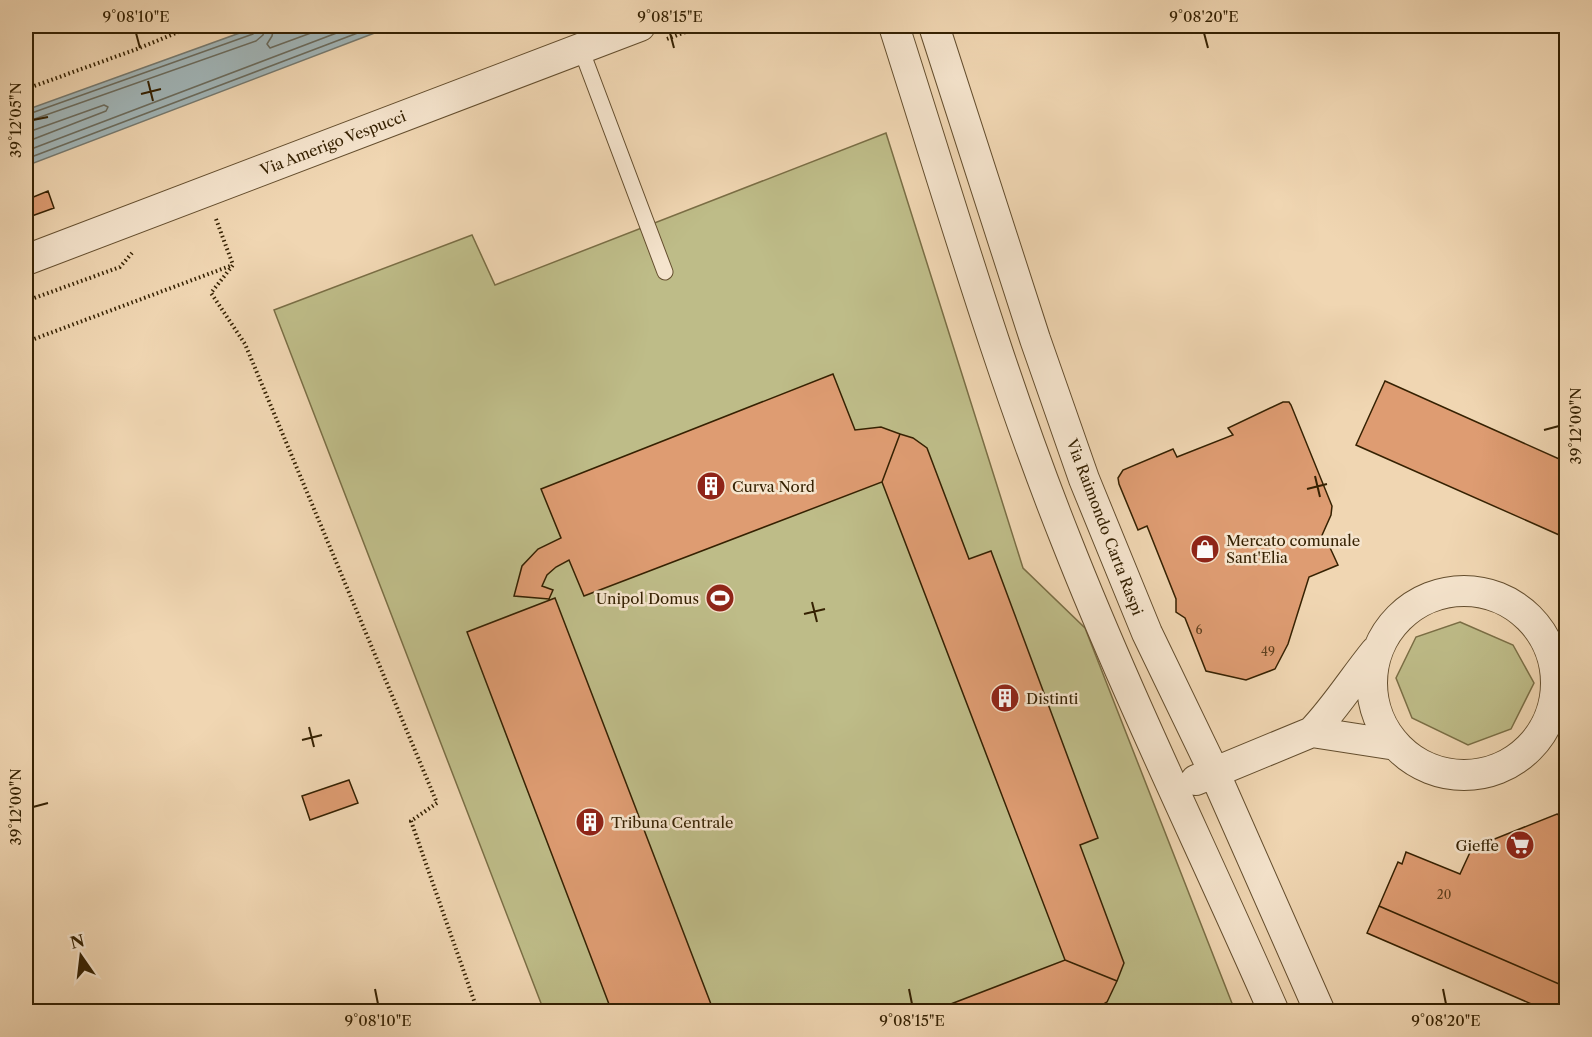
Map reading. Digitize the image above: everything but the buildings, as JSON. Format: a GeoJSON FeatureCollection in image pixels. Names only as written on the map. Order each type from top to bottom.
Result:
{"type":"FeatureCollection","features":[{"type":"Feature","properties":{"kind":"street","name":"Via Amerigo Vespucci"},"geometry":{"type":"LineString","coordinates":[[26,260],[640,26]]}},
{"type":"Feature","properties":{"kind":"street"},"geometry":{"type":"LineString","coordinates":[[894,26],[1022,424],[1091,602],[1136,708],[1274,1011]]}},
{"type":"Feature","properties":{"kind":"street","name":"Via Raimondo Carta Raspi"},"geometry":{"type":"LineString","coordinates":[[934,26],[1035,339],[1084,479],[1147,633],[1215,774],[1320,1011]]}},
{"type":"Feature","properties":{"kind":"street"},"geometry":{"type":"LineString","coordinates":[[1173,789],[1215,774],[1312,732],[1332,711],[1352,680],[1378,648],[1389,628],[1406,611],[1425,598],[1448,592],[1472,590],[1495,595],[1516,606],[1534,622],[1557,636],[1555,662],[1557,686],[1554,708],[1544,729],[1530,747],[1512,762],[1491,772],[1469,775],[1446,774],[1424,767],[1404,754],[1389,738],[1378,717],[1371,695],[1371,672],[1378,648]]}},
{"type":"Feature","properties":{"kind":"street"},"geometry":{"type":"LineString","coordinates":[[1312,732],[1396,745]]}},
{"type":"Feature","properties":{"kind":"lane"},"geometry":{"type":"LineString","coordinates":[[581,49],[665,272]]}},
{"type":"Feature","properties":{"kind":"path"},"geometry":{"type":"LineString","coordinates":[[26,88],[137,49],[193,26]]}},
{"type":"Feature","properties":{"kind":"path"},"geometry":{"type":"LineString","coordinates":[[205,192],[233,265]]}},
{"type":"Feature","properties":{"kind":"path"},"geometry":{"type":"LineString","coordinates":[[26,301],[120,267],[140,246]]}},
{"type":"Feature","properties":{"kind":"path"},"geometry":{"type":"LineString","coordinates":[[26,342],[233,265]]}},
{"type":"Feature","properties":{"kind":"path"},"geometry":{"type":"LineString","coordinates":[[233,265],[212,293],[245,344],[437,803],[411,821],[478,1011]]}},
{"type":"Feature","properties":{"kind":"shaded area","name":"Unipol Domus"},"geometry":{"type":"Polygon","coordinates":[[[886,133],[1023,568],[1085,628],[1235,1011],[544,1011],[274,310],[472,235],[495,285],[886,133]]]}},
{"type":"Feature","properties":{"kind":"shaded area"},"geometry":{"type":"Polygon","coordinates":[[[1460,622],[1513,645],[1534,683],[1511,729],[1468,745],[1412,718],[1396,678],[1416,637],[1460,622]]]}},
{"type":"Feature","properties":{"kind":"water"},"geometry":{"type":"Polygon","coordinates":[[[259,26],[393,26],[26,166],[26,110],[259,26]]]}},
{"type":"Feature","properties":{"kind":"place","name":"Curva Nord"},"geometry":{"type":"Point","coordinates":[711,486]}},
{"type":"Feature","properties":{"kind":"place","name":"Mercato comunale Sant'Elia"},"geometry":{"type":"Point","coordinates":[1205,549]}},
{"type":"Feature","properties":{"kind":"place","name":"Unipol Domus"},"geometry":{"type":"Point","coordinates":[720,598]}},
{"type":"Feature","properties":{"kind":"place","name":"Distinti"},"geometry":{"type":"Point","coordinates":[1005,698]}},
{"type":"Feature","properties":{"kind":"place","name":"Tribuna Centrale"},"geometry":{"type":"Point","coordinates":[590,822]}},
{"type":"Feature","properties":{"kind":"place","name":"Gieffe"},"geometry":{"type":"Point","coordinates":[1520,845]}}]}
